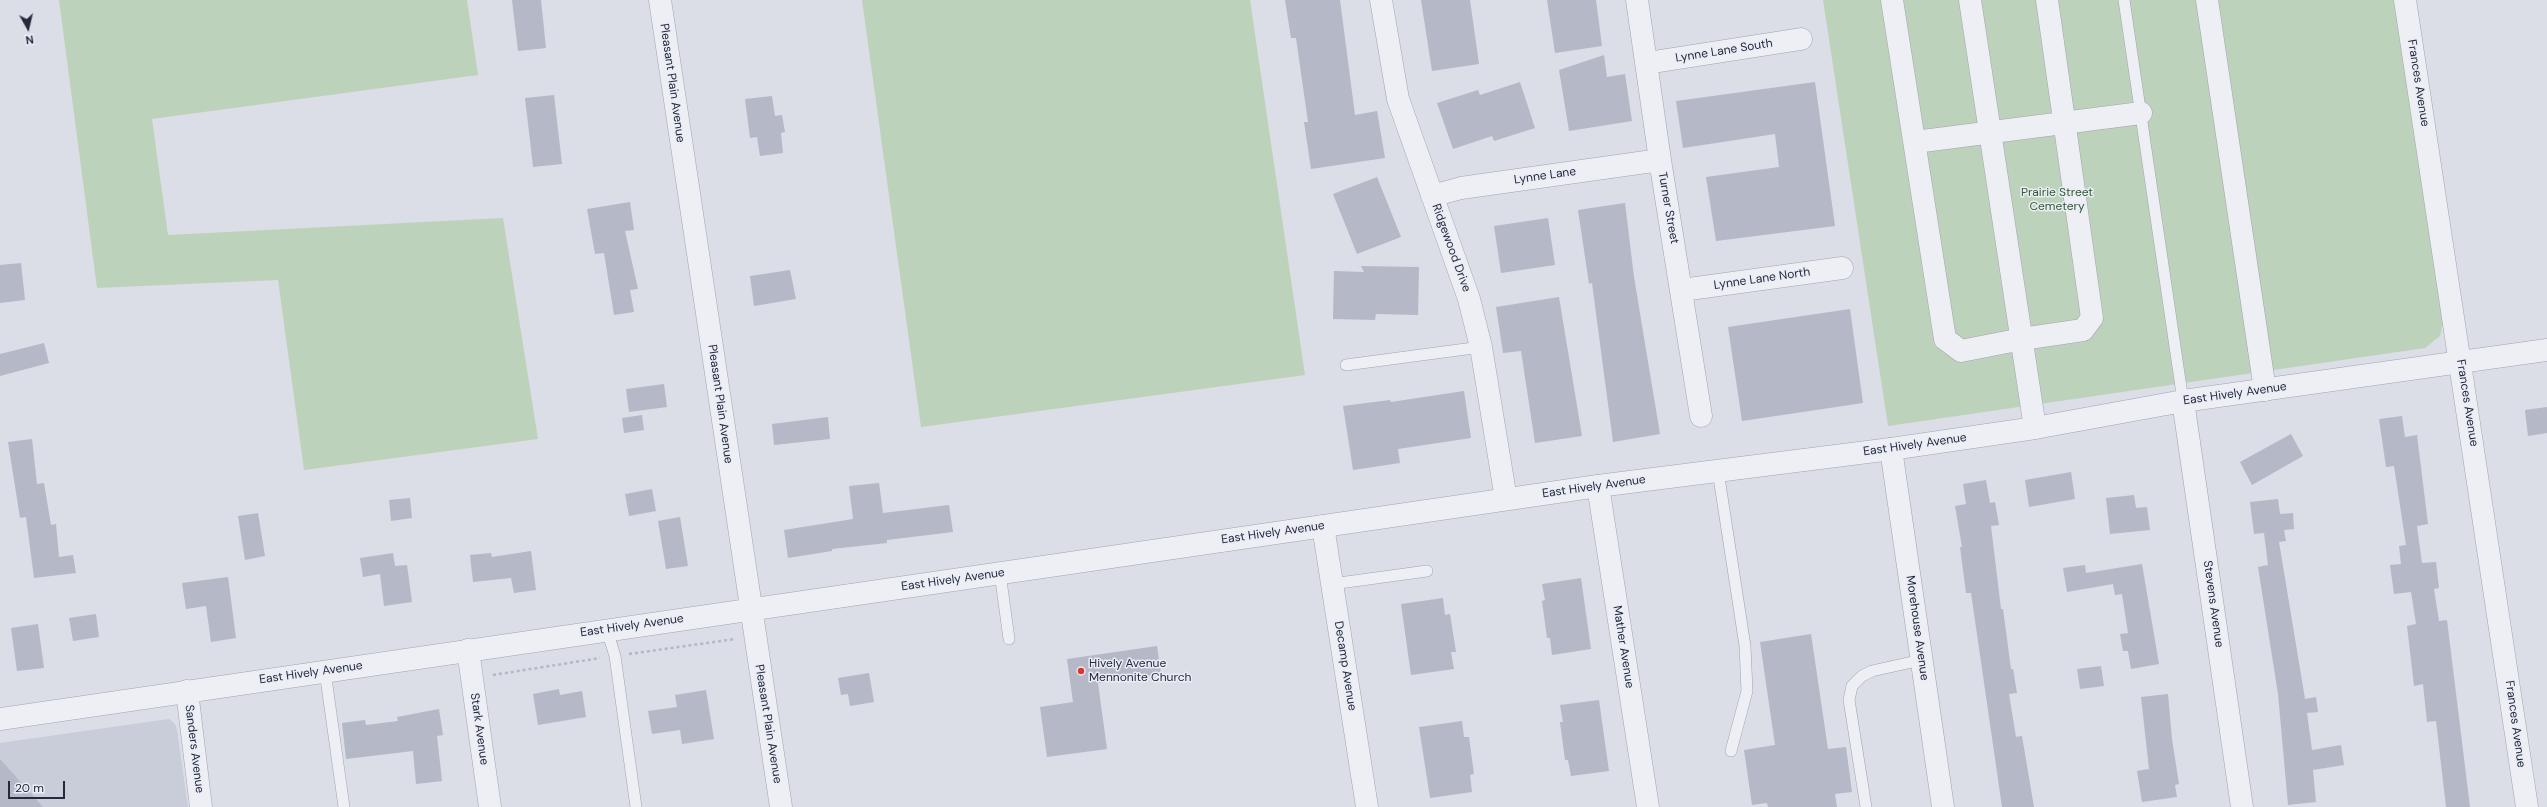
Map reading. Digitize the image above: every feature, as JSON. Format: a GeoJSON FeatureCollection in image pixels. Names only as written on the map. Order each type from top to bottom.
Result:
{"type":"FeatureCollection","features":[{"type":"Feature","properties":{"kind":"street","name":"Pleasant Plain Avenue"},"geometry":{"type":"LineString","coordinates":[[660,0],[781,807]]}},
{"type":"Feature","properties":{"kind":"street","name":"Ridgewood Drive"},"geometry":{"type":"LineString","coordinates":[[1381,0],[1398,99],[1469,299],[1481,347],[1506,499]]}},
{"type":"Feature","properties":{"kind":"street","name":"Turner Street"},"geometry":{"type":"LineString","coordinates":[[1637,0],[1660,160],[1701,416]]}},
{"type":"Feature","properties":{"kind":"street"},"geometry":{"type":"LineString","coordinates":[[1892,0],[1945,339],[1961,351],[2022,339],[2083,330],[2092,318],[2046,0]]}},
{"type":"Feature","properties":{"kind":"street"},"geometry":{"type":"LineString","coordinates":[[1970,0],[2035,428]]}},
{"type":"Feature","properties":{"kind":"street"},"geometry":{"type":"LineString","coordinates":[[2207,0],[2265,390]]}},
{"type":"Feature","properties":{"kind":"street","name":"Frances Avenue"},"geometry":{"type":"LineString","coordinates":[[2405,0],[2527,807]]}},
{"type":"Feature","properties":{"kind":"street","name":"Lynne Lane South"},"geometry":{"type":"LineString","coordinates":[[1647,63],[1801,39]]}},
{"type":"Feature","properties":{"kind":"street"},"geometry":{"type":"LineString","coordinates":[[1915,142],[1991,131],[2141,113]]}},
{"type":"Feature","properties":{"kind":"street","name":"Lynne Lane"},"geometry":{"type":"LineString","coordinates":[[1432,196],[1461,188],[1660,160]]}},
{"type":"Feature","properties":{"kind":"street","name":"Lynne Lane North"},"geometry":{"type":"LineString","coordinates":[[1682,290],[1842,268]]}},
{"type":"Feature","properties":{"kind":"street","name":"East Hively Avenue"},"geometry":{"type":"LineString","coordinates":[[0,719],[1506,499],[1891,449],[2035,428],[2183,401],[2461,364],[2547,350]]}},
{"type":"Feature","properties":{"kind":"street","name":"Stevens Avenue"},"geometry":{"type":"LineString","coordinates":[[2183,401],[2242,807]]}},
{"type":"Feature","properties":{"kind":"street","name":"Morehouse Avenue"},"geometry":{"type":"LineString","coordinates":[[1891,449],[1943,807]]}},
{"type":"Feature","properties":{"kind":"street","name":"Mather Avenue"},"geometry":{"type":"LineString","coordinates":[[1598,486],[1648,807]]}},
{"type":"Feature","properties":{"kind":"street","name":"Decamp Avenue"},"geometry":{"type":"LineString","coordinates":[[1323,526],[1367,807]]}},
{"type":"Feature","properties":{"kind":"street","name":"Stark Avenue"},"geometry":{"type":"LineString","coordinates":[[468,650],[490,807]]}},
{"type":"Feature","properties":{"kind":"street","name":"Sanders Avenue"},"geometry":{"type":"LineString","coordinates":[[187,691],[201,807]]}},
{"type":"Feature","properties":{"kind":"lane"},"geometry":{"type":"LineString","coordinates":[[2124,0],[2183,401]]}},
{"type":"Feature","properties":{"kind":"lane"},"geometry":{"type":"LineString","coordinates":[[1346,365],[1481,347]]}},
{"type":"Feature","properties":{"kind":"lane"},"geometry":{"type":"LineString","coordinates":[[1718,471],[1746,646],[1747,691],[1731,751]]}},
{"type":"Feature","properties":{"kind":"lane"},"geometry":{"type":"LineString","coordinates":[[1332,584],[1427,571]]}},
{"type":"Feature","properties":{"kind":"lane"},"geometry":{"type":"LineString","coordinates":[[1000,573],[1009,639]]}},
{"type":"Feature","properties":{"kind":"lane"},"geometry":{"type":"LineString","coordinates":[[607,630],[615,656],[636,807]]}},
{"type":"Feature","properties":{"kind":"lane"},"geometry":{"type":"LineString","coordinates":[[1866,807],[1849,700],[1852,686],[1862,676],[1872,670],[1921,660]]}},
{"type":"Feature","properties":{"kind":"lane"},"geometry":{"type":"LineString","coordinates":[[325,671],[344,807]]}},
{"type":"Feature","properties":{"kind":"shaded area"},"geometry":{"type":"Polygon","coordinates":[[[169,719],[175,724],[177,730],[188,807],[0,807],[0,743],[169,719]]]}},
{"type":"Feature","properties":{"kind":"green space"},"geometry":{"type":"Polygon","coordinates":[[[59,0],[467,0],[478,75],[152,119],[168,235],[503,218],[538,439],[304,470],[278,280],[97,288],[59,0]]]}},
{"type":"Feature","properties":{"kind":"green space"},"geometry":{"type":"Polygon","coordinates":[[[862,0],[1250,0],[1305,375],[921,427],[862,0]]]}},
{"type":"Feature","properties":{"kind":"green space","name":"Prairie Street Cemetery"},"geometry":{"type":"Polygon","coordinates":[[[1823,0],[2396,0],[2444,318],[2440,336],[2425,348],[1888,426],[1823,0]]]}},
{"type":"Feature","properties":{"kind":"building"},"geometry":{"type":"Polygon","coordinates":[[[512,0],[541,0],[546,48],[518,51],[512,0]]]}},
{"type":"Feature","properties":{"kind":"building"},"geometry":{"type":"Polygon","coordinates":[[[1285,0],[1340,0],[1355,115],[1377,111],[1385,158],[1311,169],[1304,122],[1308,122],[1296,38],[1291,38],[1285,0]]]}},
{"type":"Feature","properties":{"kind":"building"},"geometry":{"type":"Polygon","coordinates":[[[1421,0],[1470,0],[1479,64],[1432,71],[1421,0]]]}},
{"type":"Feature","properties":{"kind":"building"},"geometry":{"type":"Polygon","coordinates":[[[1547,0],[1596,0],[1602,46],[1555,53],[1547,0]]]}},
{"type":"Feature","properties":{"kind":"building"},"geometry":{"type":"Polygon","coordinates":[[[1604,55],[1607,77],[1625,74],[1632,121],[1569,131],[1559,70],[1604,55]]]}},
{"type":"Feature","properties":{"kind":"building"},"geometry":{"type":"Polygon","coordinates":[[[1520,82],[1535,128],[1494,141],[1492,136],[1453,149],[1437,103],[1478,90],[1480,95],[1520,82]]]}},
{"type":"Feature","properties":{"kind":"building"},"geometry":{"type":"Polygon","coordinates":[[[1815,82],[1835,226],[1716,241],[1706,177],[1779,167],[1775,134],[1683,148],[1676,101],[1815,82]]]}},
{"type":"Feature","properties":{"kind":"building"},"geometry":{"type":"Polygon","coordinates":[[[554,95],[562,164],[533,167],[525,98],[554,95]]]}},
{"type":"Feature","properties":{"kind":"building"},"geometry":{"type":"Polygon","coordinates":[[[772,96],[775,116],[782,115],[785,132],[781,133],[783,153],[760,156],[757,137],[750,138],[745,99],[772,96]]]}},
{"type":"Feature","properties":{"kind":"building"},"geometry":{"type":"Polygon","coordinates":[[[1377,177],[1401,237],[1357,254],[1333,194],[1377,177]]]}},
{"type":"Feature","properties":{"kind":"building"},"geometry":{"type":"Polygon","coordinates":[[[630,202],[634,230],[625,231],[638,289],[630,290],[634,312],[614,315],[604,253],[595,254],[587,209],[630,202]]]}},
{"type":"Feature","properties":{"kind":"building"},"geometry":{"type":"Polygon","coordinates":[[[1625,203],[1634,277],[1660,434],[1613,442],[1592,283],[1589,284],[1578,210],[1625,203]]]}},
{"type":"Feature","properties":{"kind":"building"},"geometry":{"type":"Polygon","coordinates":[[[1548,218],[1555,265],[1501,273],[1494,226],[1548,218]]]}},
{"type":"Feature","properties":{"kind":"building"},"geometry":{"type":"Polygon","coordinates":[[[21,263],[25,300],[0,303],[0,265],[21,263]]]}},
{"type":"Feature","properties":{"kind":"building"},"geometry":{"type":"Polygon","coordinates":[[[1361,266],[1419,267],[1418,315],[1376,314],[1375,320],[1333,319],[1334,271],[1364,272],[1361,266]]]}},
{"type":"Feature","properties":{"kind":"building"},"geometry":{"type":"Polygon","coordinates":[[[790,270],[796,299],[754,306],[750,276],[790,270]]]}},
{"type":"Feature","properties":{"kind":"building"},"geometry":{"type":"Polygon","coordinates":[[[1559,297],[1582,436],[1535,443],[1521,351],[1503,353],[1496,307],[1559,297]]]}},
{"type":"Feature","properties":{"kind":"building"},"geometry":{"type":"Polygon","coordinates":[[[1850,309],[1863,403],[1742,421],[1728,327],[1850,309]]]}},
{"type":"Feature","properties":{"kind":"building"},"geometry":{"type":"Polygon","coordinates":[[[44,343],[49,363],[0,376],[0,354],[44,343]]]}},
{"type":"Feature","properties":{"kind":"building"},"geometry":{"type":"Polygon","coordinates":[[[664,384],[667,407],[629,412],[626,389],[664,384]]]}},
{"type":"Feature","properties":{"kind":"building"},"geometry":{"type":"Polygon","coordinates":[[[1464,391],[1471,438],[1398,449],[1400,463],[1353,470],[1343,406],[1390,400],[1391,402],[1464,391]]]}},
{"type":"Feature","properties":{"kind":"building"},"geometry":{"type":"Polygon","coordinates":[[[2547,407],[2547,433],[2528,436],[2525,410],[2547,407]]]}},
{"type":"Feature","properties":{"kind":"building"},"geometry":{"type":"Polygon","coordinates":[[[642,415],[644,430],[624,433],[622,418],[642,415]]]}},
{"type":"Feature","properties":{"kind":"building"},"geometry":{"type":"Polygon","coordinates":[[[2402,416],[2405,437],[2417,435],[2428,524],[2417,526],[2422,563],[2436,562],[2439,588],[2434,589],[2439,621],[2447,620],[2470,807],[2446,807],[2436,721],[2427,722],[2423,684],[2414,686],[2407,626],[2416,624],[2411,592],[2394,594],[2390,565],[2401,564],[2399,546],[2406,545],[2394,466],[2386,467],[2379,419],[2402,416]]]}},
{"type":"Feature","properties":{"kind":"building"},"geometry":{"type":"Polygon","coordinates":[[[828,417],[830,439],[774,445],[772,424],[828,417]]]}},
{"type":"Feature","properties":{"kind":"building"},"geometry":{"type":"Polygon","coordinates":[[[2291,434],[2303,456],[2252,485],[2240,462],[2291,434]]]}},
{"type":"Feature","properties":{"kind":"building"},"geometry":{"type":"Polygon","coordinates":[[[32,439],[37,484],[44,483],[51,525],[56,524],[59,557],[73,555],[76,573],[34,578],[26,517],[20,518],[8,442],[32,439]]]}},
{"type":"Feature","properties":{"kind":"building"},"geometry":{"type":"Polygon","coordinates":[[[2071,472],[2075,499],[2029,507],[2025,480],[2071,472]]]}},
{"type":"Feature","properties":{"kind":"building"},"geometry":{"type":"Polygon","coordinates":[[[1986,480],[1990,503],[1995,502],[1999,525],[1991,526],[2001,609],[2003,609],[2011,669],[2013,669],[2017,693],[2009,694],[2016,737],[2022,736],[2034,807],[2002,807],[1971,593],[1966,593],[1960,547],[1962,547],[1955,506],[1966,504],[1963,484],[1986,480]]]}},
{"type":"Feature","properties":{"kind":"building"},"geometry":{"type":"Polygon","coordinates":[[[879,483],[883,513],[949,505],[953,532],[887,540],[887,543],[832,549],[832,551],[788,558],[784,530],[853,519],[849,486],[879,483]]]}},
{"type":"Feature","properties":{"kind":"building"},"geometry":{"type":"Polygon","coordinates":[[[652,489],[656,511],[629,516],[625,494],[652,489]]]}},
{"type":"Feature","properties":{"kind":"building"},"geometry":{"type":"Polygon","coordinates":[[[2134,495],[2136,508],[2147,507],[2150,530],[2110,534],[2106,498],[2134,495]]]}},
{"type":"Feature","properties":{"kind":"building"},"geometry":{"type":"Polygon","coordinates":[[[410,498],[412,518],[391,521],[389,500],[410,498]]]}},
{"type":"Feature","properties":{"kind":"building"},"geometry":{"type":"Polygon","coordinates":[[[2278,499],[2280,514],[2293,513],[2294,529],[2284,530],[2286,541],[2279,542],[2305,699],[2316,697],[2318,712],[2307,713],[2312,750],[2341,745],[2344,765],[2313,770],[2316,802],[2288,805],[2278,694],[2258,567],[2268,565],[2264,533],[2254,534],[2250,502],[2278,499]]]}},
{"type":"Feature","properties":{"kind":"building"},"geometry":{"type":"Polygon","coordinates":[[[258,513],[265,556],[245,560],[238,516],[258,513]]]}},
{"type":"Feature","properties":{"kind":"building"},"geometry":{"type":"Polygon","coordinates":[[[680,517],[688,566],[666,569],[658,521],[680,517]]]}},
{"type":"Feature","properties":{"kind":"building"},"geometry":{"type":"Polygon","coordinates":[[[531,551],[536,590],[514,593],[511,578],[473,582],[470,555],[491,553],[492,557],[531,551]]]}},
{"type":"Feature","properties":{"kind":"building"},"geometry":{"type":"Polygon","coordinates":[[[393,553],[395,566],[407,565],[412,602],[384,606],[380,574],[363,577],[360,558],[393,553]]]}},
{"type":"Feature","properties":{"kind":"building"},"geometry":{"type":"Polygon","coordinates":[[[2142,564],[2159,664],[2131,669],[2128,651],[2123,651],[2120,634],[2128,633],[2122,594],[2115,595],[2113,584],[2067,592],[2063,568],[2085,565],[2086,573],[2142,564]]]}},
{"type":"Feature","properties":{"kind":"building"},"geometry":{"type":"Polygon","coordinates":[[[228,577],[236,638],[211,642],[206,606],[186,609],[182,583],[228,577]]]}},
{"type":"Feature","properties":{"kind":"building"},"geometry":{"type":"Polygon","coordinates":[[[1581,578],[1591,649],[1552,655],[1550,638],[1547,638],[1542,601],[1545,600],[1542,584],[1581,578]]]}},
{"type":"Feature","properties":{"kind":"building"},"geometry":{"type":"Polygon","coordinates":[[[1443,598],[1445,615],[1450,614],[1456,652],[1451,652],[1454,669],[1411,675],[1401,604],[1443,598]]]}},
{"type":"Feature","properties":{"kind":"building"},"geometry":{"type":"Polygon","coordinates":[[[96,614],[99,637],[73,641],[69,618],[96,614]]]}},
{"type":"Feature","properties":{"kind":"building"},"geometry":{"type":"Polygon","coordinates":[[[38,624],[44,668],[17,671],[11,628],[38,624]]]}},
{"type":"Feature","properties":{"kind":"building"},"geometry":{"type":"Polygon","coordinates":[[[1811,634],[1828,749],[1846,747],[1852,792],[1835,794],[1837,807],[1768,807],[1767,803],[1752,805],[1744,750],[1775,745],[1760,642],[1811,634]]]}},
{"type":"Feature","properties":{"kind":"building"},"geometry":{"type":"Polygon","coordinates":[[[1157,646],[1161,674],[1098,683],[1107,749],[1047,757],[1040,707],[1073,702],[1067,659],[1157,646]]]}},
{"type":"Feature","properties":{"kind":"building"},"geometry":{"type":"Polygon","coordinates":[[[2101,666],[2104,686],[2080,689],[2077,669],[2101,666]]]}},
{"type":"Feature","properties":{"kind":"building"},"geometry":{"type":"Polygon","coordinates":[[[869,673],[874,702],[850,706],[848,694],[841,695],[838,678],[869,673]]]}},
{"type":"Feature","properties":{"kind":"building"},"geometry":{"type":"Polygon","coordinates":[[[559,689],[560,695],[582,691],[586,717],[538,725],[533,694],[559,689]]]}},
{"type":"Feature","properties":{"kind":"building"},"geometry":{"type":"Polygon","coordinates":[[[706,690],[714,739],[682,744],[680,730],[652,734],[648,711],[677,707],[675,695],[706,690]]]}},
{"type":"Feature","properties":{"kind":"building"},"geometry":{"type":"Polygon","coordinates":[[[2168,694],[2172,739],[2179,784],[2175,785],[2177,797],[2142,802],[2137,771],[2149,769],[2141,697],[2168,694]]]}},
{"type":"Feature","properties":{"kind":"building"},"geometry":{"type":"Polygon","coordinates":[[[1599,700],[1609,771],[1571,776],[1568,760],[1565,760],[1560,722],[1563,722],[1560,705],[1599,700]]]}},
{"type":"Feature","properties":{"kind":"building"},"geometry":{"type":"Polygon","coordinates":[[[439,709],[443,735],[437,736],[442,781],[416,784],[413,751],[346,759],[342,723],[365,720],[366,725],[398,721],[397,717],[439,709]]]}},
{"type":"Feature","properties":{"kind":"building"},"geometry":{"type":"Polygon","coordinates":[[[1462,721],[1464,737],[1469,737],[1474,774],[1470,775],[1472,792],[1430,798],[1419,727],[1462,721]]]}},
{"type":"Feature","properties":{"kind":"building"},"geometry":{"type":"Polygon","coordinates":[[[0,759],[43,807],[0,807],[0,759]]]}},
{"type":"Feature","properties":{"kind":"place","name":"Hively Avenue Mennonite Church"},"geometry":{"type":"Point","coordinates":[1081,671]}}]}
